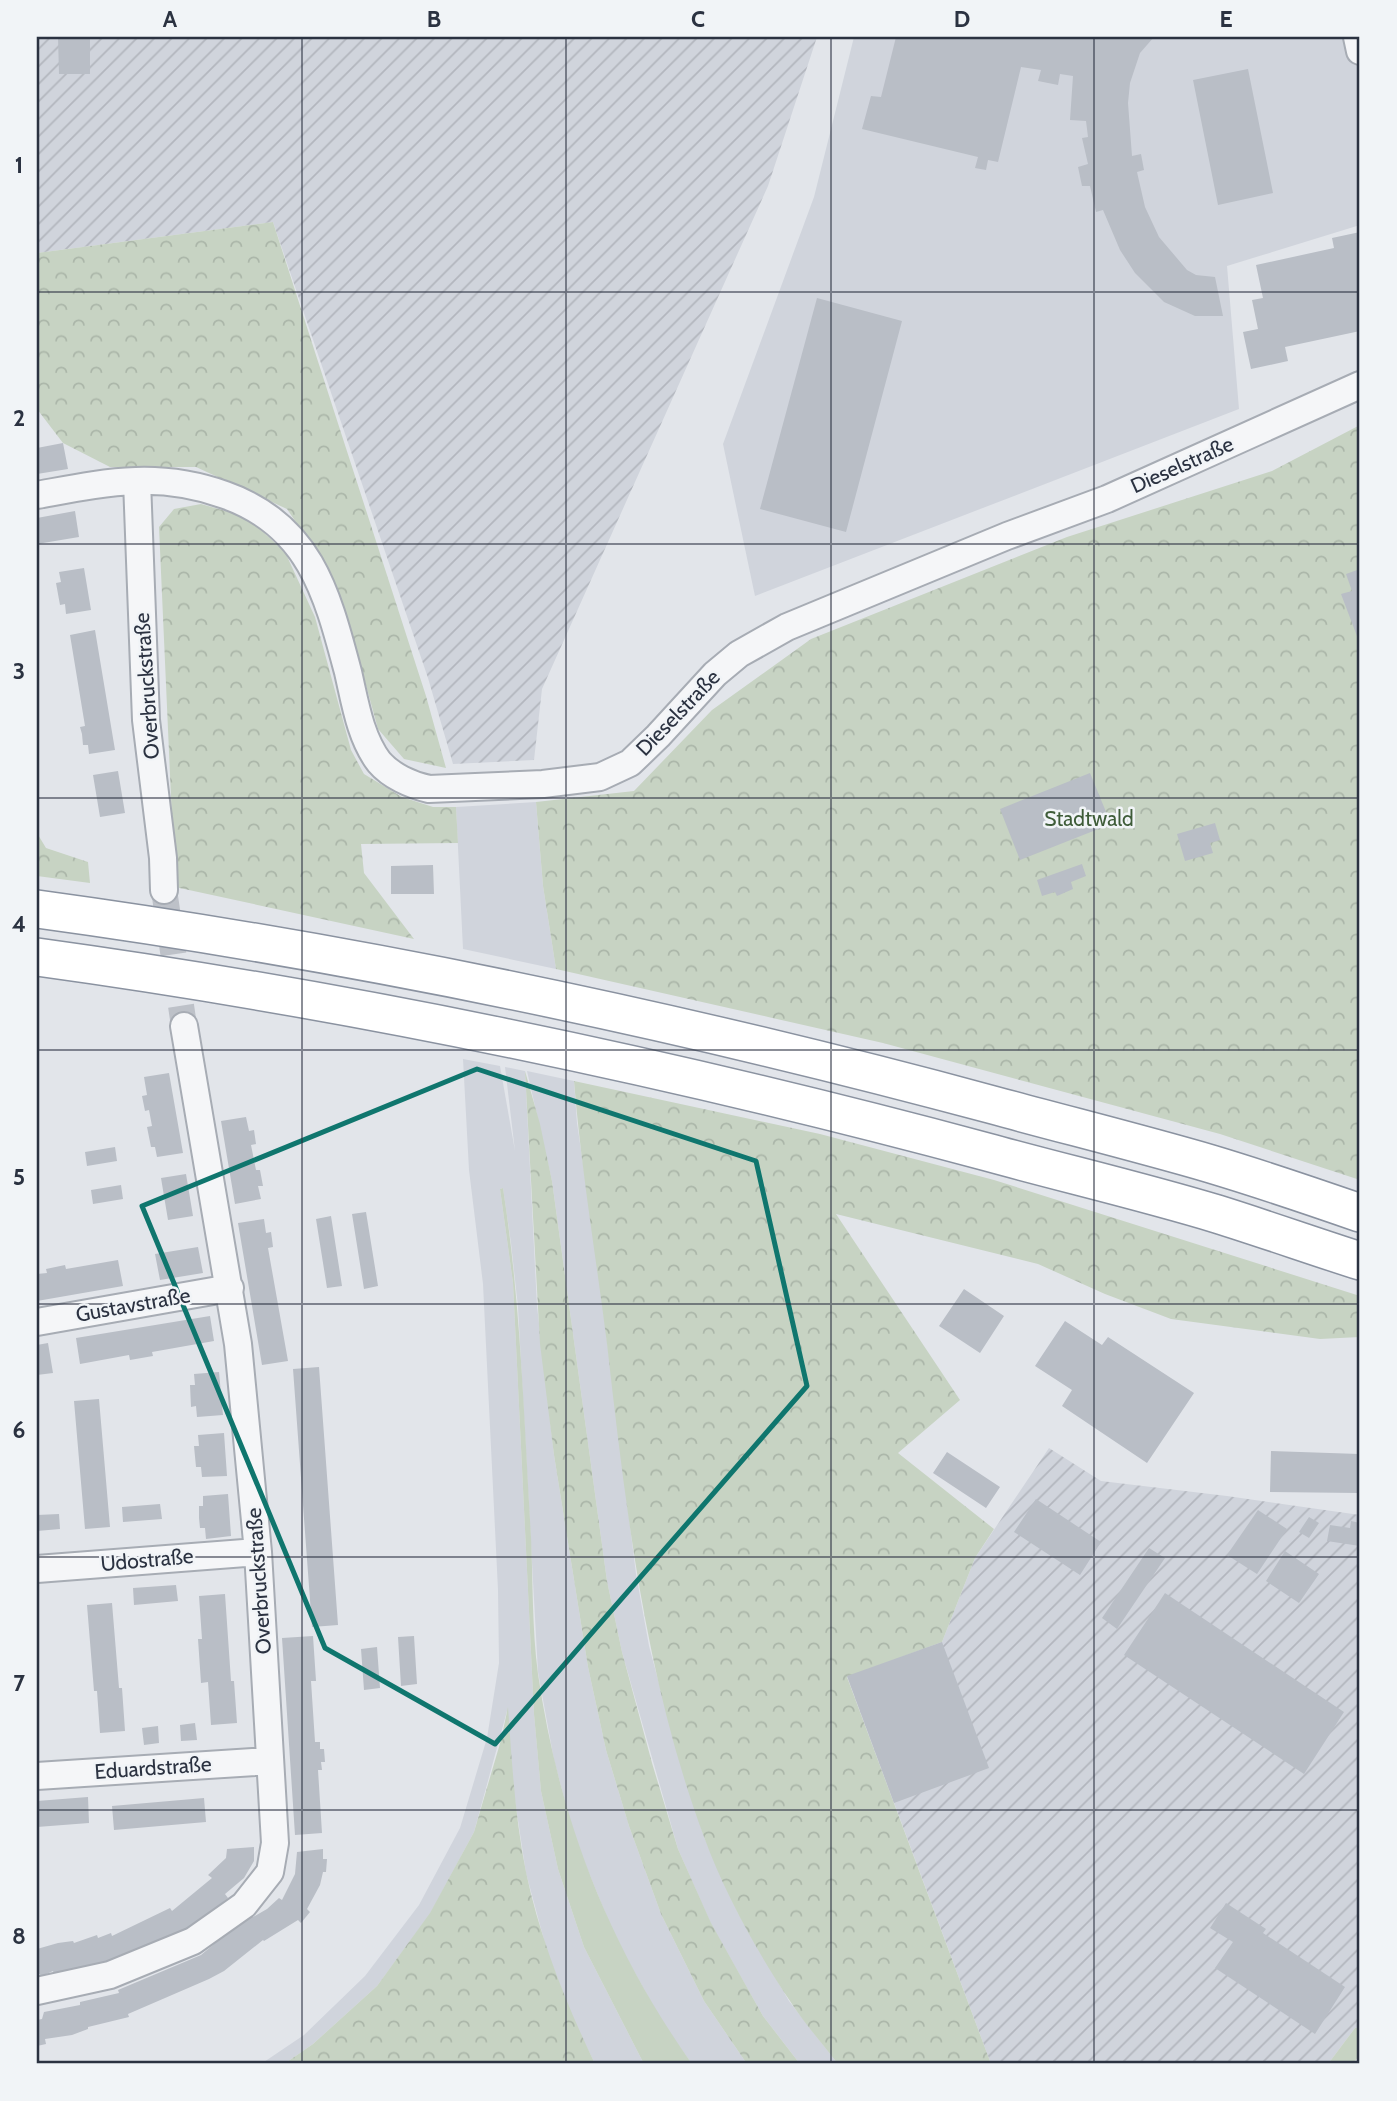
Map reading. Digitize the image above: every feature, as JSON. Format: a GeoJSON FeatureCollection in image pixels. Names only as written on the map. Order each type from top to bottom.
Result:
{"type":"FeatureCollection","features":[{"type":"Feature","properties":{"kind":"highway"},"geometry":{"type":"LineString","coordinates":[[37,908],[156,925],[432,973],[691,1028],[875,1073],[1213,1165],[1360,1213]]}},
{"type":"Feature","properties":{"kind":"highway"},"geometry":{"type":"LineString","coordinates":[[37,957],[157,974],[433,1023],[692,1077],[863,1118],[1216,1214],[1360,1261]]}},
{"type":"Feature","properties":{"kind":"street"},"geometry":{"type":"LineString","coordinates":[[1357,37],[1360,51]]}},
{"type":"Feature","properties":{"kind":"street","name":"Dieselstraße"},"geometry":{"type":"LineString","coordinates":[[37,495],[137,481],[171,482],[206,488],[266,513],[298,543],[317,576],[332,613],[364,734],[380,762],[398,777],[415,786],[449,789],[543,784],[600,777],[630,762],[659,736],[715,674],[739,654],[788,627],[994,541],[1107,499],[1360,385]]}},
{"type":"Feature","properties":{"kind":"street","name":"Overbruckstraße"},"geometry":{"type":"LineString","coordinates":[[137,481],[146,720],[163,858],[164,890]]}},
{"type":"Feature","properties":{"kind":"street","name":"Overbruckstraße"},"geometry":{"type":"LineString","coordinates":[[37,1991],[110,1975],[193,1941],[244,1905],[270,1872],[275,1843],[258,1552],[239,1344],[184,1026]]}},
{"type":"Feature","properties":{"kind":"street","name":"Gustavstraße"},"geometry":{"type":"LineString","coordinates":[[37,1322],[230,1288]]}},
{"type":"Feature","properties":{"kind":"street","name":"Udostraße"},"geometry":{"type":"LineString","coordinates":[[37,1569],[258,1552]]}},
{"type":"Feature","properties":{"kind":"street","name":"Eduardstraße"},"geometry":{"type":"LineString","coordinates":[[37,1776],[270,1761]]}},
{"type":"Feature","properties":{"kind":"highlighted area"},"geometry":{"type":"Polygon","coordinates":[[[477,1069],[756,1161],[807,1386],[495,1744],[325,1648],[142,1206],[477,1069]]]}},
{"type":"Feature","properties":{"kind":"shaded area"},"geometry":{"type":"Polygon","coordinates":[[[37,37],[817,37],[768,186],[542,689],[534,760],[453,764],[428,678],[273,222],[37,253],[37,37]]]}},
{"type":"Feature","properties":{"kind":"shaded area"},"geometry":{"type":"Polygon","coordinates":[[[854,37],[1354,37],[1360,69],[1360,225],[1227,266],[1239,409],[755,596],[723,444],[814,197],[854,37]]]}},
{"type":"Feature","properties":{"kind":"shaded area"},"geometry":{"type":"Polygon","coordinates":[[[536,802],[543,886],[556,969],[463,949],[456,807],[536,802]]]}},
{"type":"Feature","properties":{"kind":"shaded area"},"geometry":{"type":"Polygon","coordinates":[[[463,1059],[500,1066],[515,1151],[505,1067],[525,1071],[537,1306],[554,1455],[588,1667],[606,1750],[629,1826],[661,1914],[704,2001],[747,2064],[692,2064],[664,2025],[616,1939],[575,1839],[554,1760],[538,1672],[518,1307],[503,1188],[500,1189],[513,1283],[534,1714],[541,1791],[558,1869],[584,1947],[644,2064],[595,2064],[573,2019],[547,1951],[526,1873],[514,1794],[507,1711],[474,1832],[430,1914],[377,1986],[313,2044],[284,2064],[261,2064],[304,2035],[365,1976],[419,1905],[460,1828],[487,1738],[499,1663],[498,1590],[483,1284],[469,1170],[463,1059]]]}},
{"type":"Feature","properties":{"kind":"shaded area"},"geometry":{"type":"Polygon","coordinates":[[[527,1071],[574,1081],[577,1123],[596,1252],[636,1574],[649,1646],[679,1758],[704,1837],[738,1913],[789,2001],[838,2064],[800,2064],[763,2016],[711,1924],[678,1849],[622,1652],[607,1581],[552,1181],[527,1071]]]}},
{"type":"Feature","properties":{"kind":"shaded area"},"geometry":{"type":"Polygon","coordinates":[[[1049,1448],[1101,1481],[1360,1515],[1360,2027],[1355,2028],[1328,2064],[991,2064],[847,1676],[942,1642],[975,1558],[1049,1448]]]}},
{"type":"Feature","properties":{"kind":"green space"},"geometry":{"type":"Polygon","coordinates":[[[273,222],[426,696],[446,768],[404,759],[378,729],[330,572],[287,509],[196,467],[110,467],[63,443],[37,409],[37,253],[273,222]]]}},
{"type":"Feature","properties":{"kind":"green space","name":"Stadtwald"},"geometry":{"type":"Polygon","coordinates":[[[1360,425],[1360,1180],[1220,1134],[883,1043],[556,969],[543,886],[536,802],[634,791],[712,710],[811,639],[1067,537],[1272,471],[1360,425]]]}},
{"type":"Feature","properties":{"kind":"green space"},"geometry":{"type":"Polygon","coordinates":[[[201,504],[247,517],[285,552],[315,617],[351,750],[364,774],[402,797],[433,807],[456,807],[458,843],[361,844],[364,873],[414,939],[175,887],[159,527],[174,509],[201,504]]]}},
{"type":"Feature","properties":{"kind":"green space"},"geometry":{"type":"Polygon","coordinates":[[[37,833],[46,848],[88,862],[90,883],[37,876],[37,833]]]}},
{"type":"Feature","properties":{"kind":"green space"},"geometry":{"type":"Polygon","coordinates":[[[525,1071],[552,1181],[607,1581],[622,1652],[652,1763],[678,1849],[711,1923],[763,2016],[800,2064],[747,2064],[704,2001],[661,1914],[629,1826],[606,1750],[588,1667],[554,1455],[540,1344],[525,1071]]]}},
{"type":"Feature","properties":{"kind":"green space"},"geometry":{"type":"Polygon","coordinates":[[[574,1081],[820,1134],[994,1180],[1360,1296],[1360,1337],[1320,1339],[1171,1319],[1105,1294],[1038,1264],[836,1214],[960,1400],[898,1453],[994,1529],[975,1558],[942,1642],[847,1677],[991,2064],[838,2064],[795,2009],[765,1962],[731,1900],[712,1858],[684,1777],[667,1716],[640,1593],[574,1081]]]}},
{"type":"Feature","properties":{"kind":"green space"},"geometry":{"type":"Polygon","coordinates":[[[503,1188],[514,1275],[521,1362],[535,1640],[547,1727],[559,1779],[591,1878],[635,1973],[692,2064],[644,2064],[584,1947],[558,1869],[541,1791],[534,1714],[513,1283],[500,1189],[503,1188]]]}},
{"type":"Feature","properties":{"kind":"green space"},"geometry":{"type":"Polygon","coordinates":[[[508,1707],[522,1852],[532,1897],[555,1970],[595,2064],[284,2064],[313,2044],[377,1986],[430,1913],[474,1832],[508,1707]]]}},
{"type":"Feature","properties":{"kind":"green space"},"geometry":{"type":"Polygon","coordinates":[[[1360,2027],[1360,2054],[1353,2064],[1328,2064],[1355,2028],[1360,2027]]]}},
{"type":"Feature","properties":{"kind":"building"},"geometry":{"type":"Polygon","coordinates":[[[58,37],[90,37],[90,74],[59,74],[58,37]]]}},
{"type":"Feature","properties":{"kind":"building"},"geometry":{"type":"Polygon","coordinates":[[[896,37],[1154,37],[1140,53],[1130,83],[1128,103],[1132,156],[1141,154],[1144,170],[1137,172],[1145,207],[1159,237],[1187,270],[1196,275],[1215,277],[1223,316],[1195,316],[1164,302],[1135,273],[1120,250],[1103,210],[1096,212],[1090,186],[1082,186],[1078,167],[1088,164],[1082,138],[1088,137],[1086,121],[1070,120],[1073,76],[1060,74],[1058,85],[1038,81],[1041,70],[1021,67],[998,162],[988,160],[986,170],[975,168],[978,157],[862,129],[871,96],[881,97],[896,37]]]}},
{"type":"Feature","properties":{"kind":"building"},"geometry":{"type":"Polygon","coordinates":[[[1248,69],[1273,193],[1218,205],[1193,80],[1248,69]]]}},
{"type":"Feature","properties":{"kind":"building"},"geometry":{"type":"Polygon","coordinates":[[[1360,232],[1360,331],[1285,347],[1288,361],[1251,369],[1243,332],[1258,329],[1252,300],[1263,298],[1256,265],[1334,248],[1332,238],[1360,232]]]}},
{"type":"Feature","properties":{"kind":"building"},"geometry":{"type":"Polygon","coordinates":[[[817,298],[902,321],[846,532],[760,509],[817,298]]]}},
{"type":"Feature","properties":{"kind":"building"},"geometry":{"type":"Polygon","coordinates":[[[63,443],[68,469],[37,474],[37,448],[63,443]]]}},
{"type":"Feature","properties":{"kind":"building"},"geometry":{"type":"Polygon","coordinates":[[[75,511],[79,537],[37,544],[37,518],[75,511]]]}},
{"type":"Feature","properties":{"kind":"building"},"geometry":{"type":"Polygon","coordinates":[[[84,568],[91,610],[66,614],[65,604],[60,605],[56,583],[61,582],[59,572],[84,568]]]}},
{"type":"Feature","properties":{"kind":"building"},"geometry":{"type":"Polygon","coordinates":[[[1360,569],[1360,644],[1341,594],[1352,591],[1346,574],[1360,569]]]}},
{"type":"Feature","properties":{"kind":"building"},"geometry":{"type":"Polygon","coordinates":[[[95,630],[115,750],[89,754],[88,745],[83,745],[80,727],[85,726],[70,635],[95,630]]]}},
{"type":"Feature","properties":{"kind":"building"},"geometry":{"type":"Polygon","coordinates":[[[118,771],[125,813],[100,817],[93,775],[118,771]]]}},
{"type":"Feature","properties":{"kind":"building"},"geometry":{"type":"Polygon","coordinates":[[[1090,773],[1111,824],[1020,860],[1000,809],[1090,773]]]}},
{"type":"Feature","properties":{"kind":"building"},"geometry":{"type":"Polygon","coordinates":[[[1215,823],[1220,840],[1210,843],[1213,853],[1185,861],[1177,834],[1215,823]]]}},
{"type":"Feature","properties":{"kind":"building"},"geometry":{"type":"Polygon","coordinates":[[[1082,864],[1086,876],[1071,882],[1073,889],[1057,896],[1055,892],[1042,896],[1037,880],[1082,864]]]}},
{"type":"Feature","properties":{"kind":"building"},"geometry":{"type":"Polygon","coordinates":[[[433,865],[434,894],[391,894],[391,866],[433,865]]]}},
{"type":"Feature","properties":{"kind":"building"},"geometry":{"type":"Polygon","coordinates":[[[169,1073],[183,1153],[157,1157],[155,1147],[151,1147],[147,1127],[152,1126],[149,1110],[145,1111],[142,1096],[147,1095],[144,1077],[169,1073]]]}},
{"type":"Feature","properties":{"kind":"building"},"geometry":{"type":"Polygon","coordinates":[[[246,1117],[249,1131],[254,1130],[256,1144],[251,1145],[256,1170],[260,1170],[263,1186],[258,1186],[261,1199],[235,1204],[221,1121],[246,1117]]]}},
{"type":"Feature","properties":{"kind":"building"},"geometry":{"type":"Polygon","coordinates":[[[115,1147],[117,1161],[87,1166],[85,1152],[115,1147]]]}},
{"type":"Feature","properties":{"kind":"building"},"geometry":{"type":"Polygon","coordinates":[[[186,1174],[193,1216],[168,1220],[161,1178],[186,1174]]]}},
{"type":"Feature","properties":{"kind":"building"},"geometry":{"type":"Polygon","coordinates":[[[121,1185],[123,1199],[93,1204],[91,1190],[121,1185]]]}},
{"type":"Feature","properties":{"kind":"building"},"geometry":{"type":"Polygon","coordinates":[[[366,1212],[378,1286],[364,1289],[352,1214],[366,1212]]]}},
{"type":"Feature","properties":{"kind":"building"},"geometry":{"type":"Polygon","coordinates":[[[331,1216],[342,1286],[327,1288],[316,1219],[331,1216]]]}},
{"type":"Feature","properties":{"kind":"building"},"geometry":{"type":"Polygon","coordinates":[[[264,1219],[266,1233],[271,1232],[273,1247],[268,1248],[288,1361],[262,1365],[238,1223],[264,1219]]]}},
{"type":"Feature","properties":{"kind":"building"},"geometry":{"type":"Polygon","coordinates":[[[198,1247],[203,1273],[160,1280],[155,1254],[198,1247]]]}},
{"type":"Feature","properties":{"kind":"building"},"geometry":{"type":"Polygon","coordinates":[[[118,1260],[123,1286],[37,1301],[37,1274],[47,1273],[46,1269],[65,1265],[66,1269],[118,1260]]]}},
{"type":"Feature","properties":{"kind":"building"},"geometry":{"type":"Polygon","coordinates":[[[964,1289],[1004,1316],[980,1353],[939,1326],[964,1289]]]}},
{"type":"Feature","properties":{"kind":"building"},"geometry":{"type":"Polygon","coordinates":[[[210,1316],[214,1341],[152,1352],[153,1356],[130,1360],[129,1355],[80,1364],[76,1338],[210,1316]]]}},
{"type":"Feature","properties":{"kind":"building"},"geometry":{"type":"Polygon","coordinates":[[[1065,1321],[1102,1345],[1108,1337],[1194,1393],[1147,1463],[1062,1406],[1072,1390],[1035,1366],[1065,1321]]]}},
{"type":"Feature","properties":{"kind":"building"},"geometry":{"type":"Polygon","coordinates":[[[48,1343],[53,1373],[37,1375],[37,1345],[48,1343]]]}},
{"type":"Feature","properties":{"kind":"building"},"geometry":{"type":"Polygon","coordinates":[[[319,1367],[338,1625],[312,1627],[293,1369],[319,1367]]]}},
{"type":"Feature","properties":{"kind":"building"},"geometry":{"type":"Polygon","coordinates":[[[219,1372],[223,1415],[197,1417],[196,1406],[191,1407],[190,1385],[195,1385],[194,1374],[219,1372]]]}},
{"type":"Feature","properties":{"kind":"building"},"geometry":{"type":"Polygon","coordinates":[[[99,1399],[110,1527],[85,1529],[74,1401],[99,1399]]]}},
{"type":"Feature","properties":{"kind":"building"},"geometry":{"type":"Polygon","coordinates":[[[224,1433],[227,1476],[202,1477],[201,1467],[196,1467],[194,1446],[199,1446],[198,1435],[224,1433]]]}},
{"type":"Feature","properties":{"kind":"building"},"geometry":{"type":"Polygon","coordinates":[[[1271,1451],[1359,1454],[1358,1493],[1270,1492],[1271,1451]]]}},
{"type":"Feature","properties":{"kind":"building"},"geometry":{"type":"Polygon","coordinates":[[[947,1452],[1000,1487],[986,1508],[933,1473],[947,1452]]]}},
{"type":"Feature","properties":{"kind":"building"},"geometry":{"type":"Polygon","coordinates":[[[228,1494],[231,1536],[206,1539],[205,1528],[200,1528],[199,1518],[199,1506],[203,1506],[203,1496],[228,1494]]]}},
{"type":"Feature","properties":{"kind":"building"},"geometry":{"type":"Polygon","coordinates":[[[1036,1499],[1101,1542],[1080,1575],[1014,1532],[1036,1499]]]}},
{"type":"Feature","properties":{"kind":"building"},"geometry":{"type":"Polygon","coordinates":[[[160,1504],[162,1519],[123,1522],[122,1507],[160,1504]]]}},
{"type":"Feature","properties":{"kind":"building"},"geometry":{"type":"Polygon","coordinates":[[[1258,1510],[1287,1529],[1257,1574],[1227,1555],[1258,1510]]]}},
{"type":"Feature","properties":{"kind":"building"},"geometry":{"type":"Polygon","coordinates":[[[59,1514],[60,1529],[37,1531],[37,1515],[59,1514]]]}},
{"type":"Feature","properties":{"kind":"building"},"geometry":{"type":"Polygon","coordinates":[[[1309,1517],[1319,1523],[1309,1538],[1299,1532],[1309,1517]]]}},
{"type":"Feature","properties":{"kind":"building"},"geometry":{"type":"Polygon","coordinates":[[[1351,1521],[1360,1523],[1360,1546],[1327,1541],[1330,1525],[1350,1528],[1351,1521]]]}},
{"type":"Feature","properties":{"kind":"building"},"geometry":{"type":"Polygon","coordinates":[[[1149,1548],[1165,1558],[1117,1629],[1102,1618],[1149,1548]]]}},
{"type":"Feature","properties":{"kind":"building"},"geometry":{"type":"Polygon","coordinates":[[[1285,1551],[1319,1574],[1299,1603],[1266,1581],[1285,1551]]]}},
{"type":"Feature","properties":{"kind":"building"},"geometry":{"type":"Polygon","coordinates":[[[176,1585],[178,1601],[134,1605],[133,1588],[176,1585]]]}},
{"type":"Feature","properties":{"kind":"building"},"geometry":{"type":"Polygon","coordinates":[[[1165,1593],[1344,1712],[1304,1774],[1124,1655],[1165,1593]]]}},
{"type":"Feature","properties":{"kind":"building"},"geometry":{"type":"Polygon","coordinates":[[[225,1594],[237,1723],[211,1725],[208,1682],[201,1683],[199,1596],[225,1594]]]}},
{"type":"Feature","properties":{"kind":"building"},"geometry":{"type":"Polygon","coordinates":[[[112,1603],[125,1731],[100,1733],[87,1605],[112,1603]]]}},
{"type":"Feature","properties":{"kind":"building"},"geometry":{"type":"Polygon","coordinates":[[[313,1636],[316,1681],[311,1681],[315,1742],[320,1742],[320,1749],[324,1749],[325,1762],[321,1762],[322,1770],[318,1770],[322,1833],[295,1835],[282,1638],[313,1636]]]}},
{"type":"Feature","properties":{"kind":"building"},"geometry":{"type":"Polygon","coordinates":[[[414,1636],[417,1684],[401,1686],[398,1637],[414,1636]]]}},
{"type":"Feature","properties":{"kind":"building"},"geometry":{"type":"Polygon","coordinates":[[[942,1642],[989,1768],[894,1803],[847,1676],[942,1642]]]}},
{"type":"Feature","properties":{"kind":"building"},"geometry":{"type":"Polygon","coordinates":[[[377,1647],[380,1688],[364,1690],[361,1649],[377,1647]]]}},
{"type":"Feature","properties":{"kind":"building"},"geometry":{"type":"Polygon","coordinates":[[[195,1723],[197,1740],[181,1741],[180,1725],[195,1723]]]}},
{"type":"Feature","properties":{"kind":"building"},"geometry":{"type":"Polygon","coordinates":[[[158,1726],[159,1743],[144,1745],[142,1728],[158,1726]]]}},
{"type":"Feature","properties":{"kind":"building"},"geometry":{"type":"Polygon","coordinates":[[[88,1797],[89,1823],[37,1827],[37,1801],[88,1797]]]}},
{"type":"Feature","properties":{"kind":"building"},"geometry":{"type":"Polygon","coordinates":[[[204,1798],[206,1822],[114,1830],[112,1806],[204,1798]]]}},
{"type":"Feature","properties":{"kind":"building"},"geometry":{"type":"Polygon","coordinates":[[[254,1847],[254,1861],[244,1878],[225,1894],[228,1898],[189,1930],[92,1968],[92,1964],[54,1974],[53,1971],[42,1976],[39,1974],[37,1949],[58,1943],[74,1943],[97,1935],[98,1938],[111,1933],[112,1936],[170,1908],[172,1911],[212,1878],[208,1875],[226,1858],[227,1849],[254,1847]]]}},
{"type":"Feature","properties":{"kind":"building"},"geometry":{"type":"Polygon","coordinates":[[[323,1849],[323,1859],[327,1859],[326,1872],[323,1872],[320,1885],[307,1909],[310,1912],[301,1923],[298,1920],[263,1940],[224,1971],[128,2014],[129,2017],[88,2027],[72,2035],[45,2039],[46,2044],[37,2046],[37,2020],[42,2019],[44,2012],[119,1993],[118,1990],[201,1955],[250,1914],[253,1917],[279,1898],[282,1900],[295,1874],[297,1852],[323,1849]]]}},
{"type":"Feature","properties":{"kind":"building"},"geometry":{"type":"Polygon","coordinates":[[[1226,1903],[1266,1929],[1263,1933],[1345,1987],[1315,2034],[1215,1968],[1233,1942],[1210,1928],[1226,1903]]]}},
{"type":"Feature","properties":{"kind":"tunnel"},"geometry":{"type":"LineString","coordinates":[[164,890],[184,1026]]}}]}
